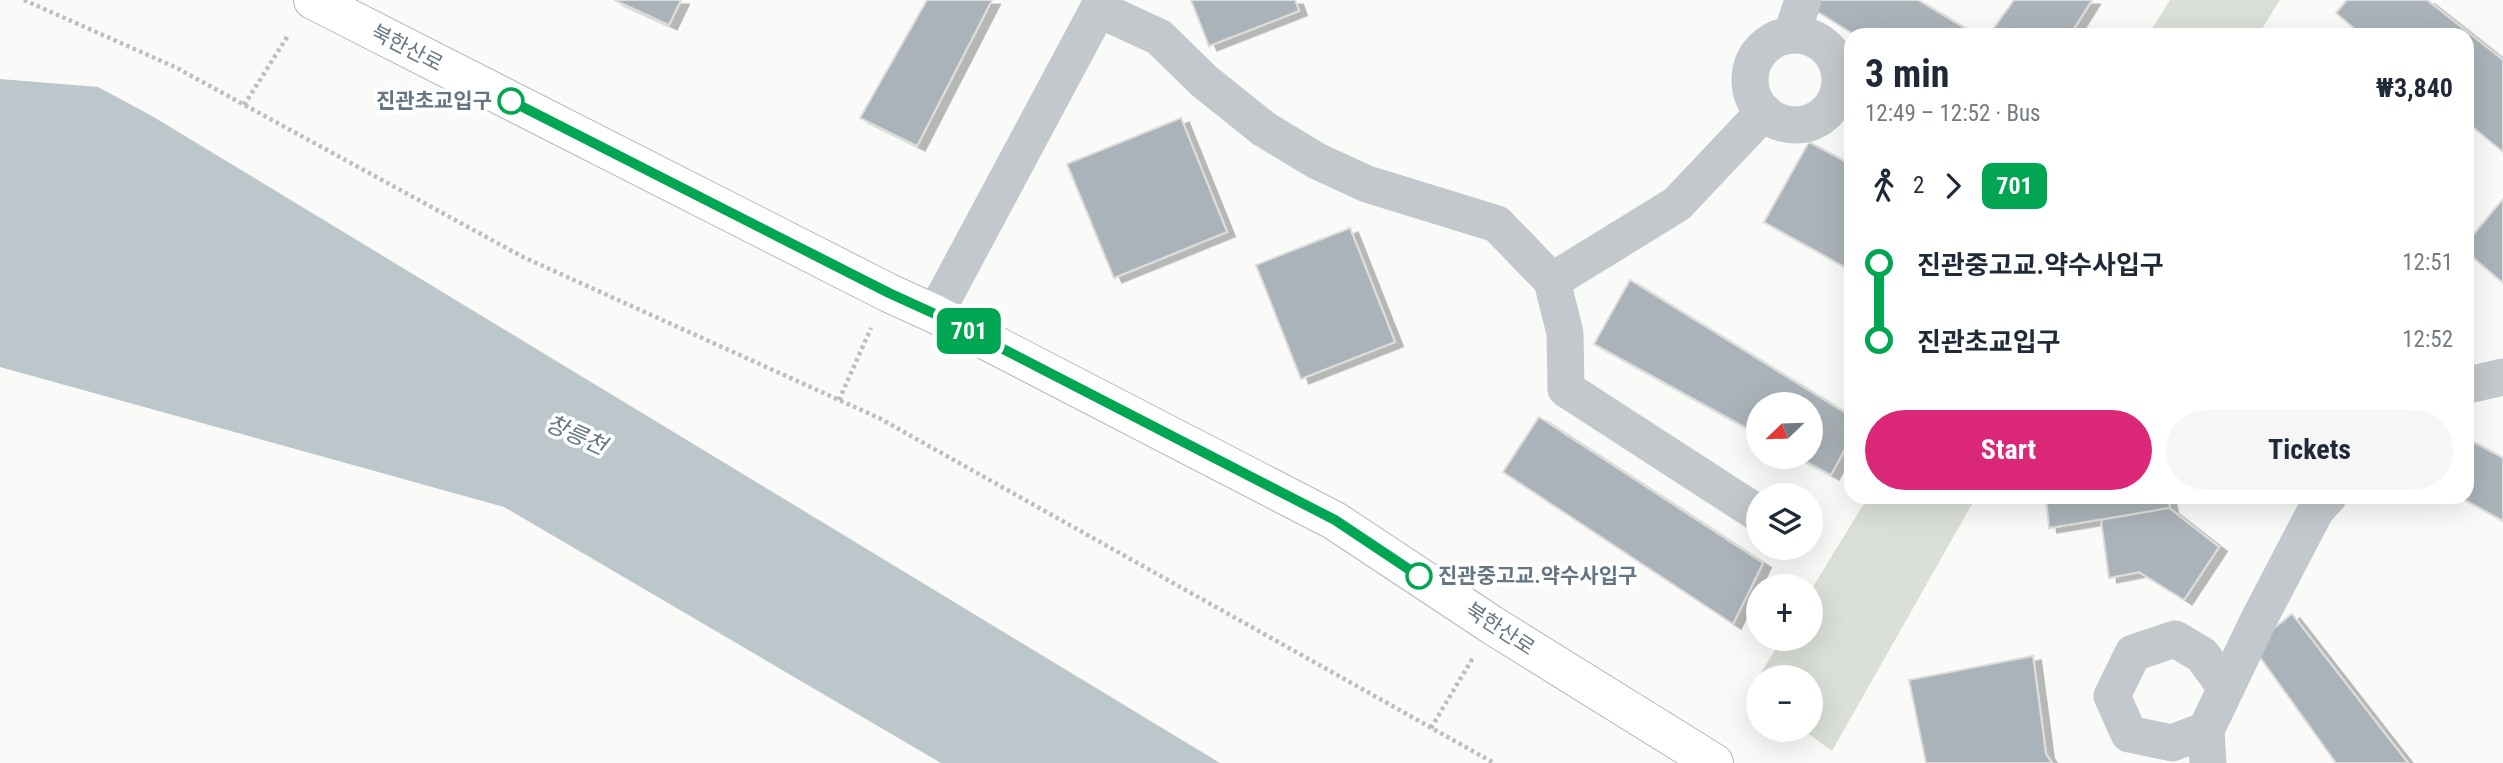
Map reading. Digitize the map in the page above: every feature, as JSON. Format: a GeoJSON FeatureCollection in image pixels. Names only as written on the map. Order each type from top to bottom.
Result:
{"type":"FeatureCollection","features":[{"type":"Feature","properties":{"kind":"main road","name":"북한산로"},"geometry":{"type":"LineString","coordinates":[[313,0],[935,314],[1335,520],[1492,625],[1714,763]]}},
{"type":"Feature","properties":{"kind":"street"},"geometry":{"type":"LineString","coordinates":[[1792,34],[1803,0]]}},
{"type":"Feature","properties":{"kind":"street"},"geometry":{"type":"LineString","coordinates":[[935,314],[1101,5],[1159,37],[1204,81],[1264,129],[1317,161],[1367,184],[1497,224],[1552,281],[1565,333],[1566,389],[1746,506]]}},
{"type":"Feature","properties":{"kind":"street"},"geometry":{"type":"LineString","coordinates":[[1792,34],[1813,39],[1830,52],[1840,79],[1838,93],[1831,106],[1820,117],[1806,124],[1791,125],[1776,121],[1763,113],[1752,93],[1750,71],[1755,57],[1765,46],[1777,37],[1792,34]]}},
{"type":"Feature","properties":{"kind":"street"},"geometry":{"type":"LineString","coordinates":[[1552,281],[1677,204],[1763,113]]}},
{"type":"Feature","properties":{"kind":"street"},"geometry":{"type":"LineString","coordinates":[[2474,384],[2503,377]]}},
{"type":"Feature","properties":{"kind":"street"},"geometry":{"type":"LineString","coordinates":[[2226,688],[2202,655],[2175,639],[2133,653],[2112,696],[2129,734],[2207,747],[2226,688],[2316,510],[2322,504]]}},
{"type":"Feature","properties":{"kind":"path"},"geometry":{"type":"LineString","coordinates":[[24,0],[175,67],[523,257],[879,418],[1493,763]]}},
{"type":"Feature","properties":{"kind":"path"},"geometry":{"type":"LineString","coordinates":[[244,105],[289,34]]}},
{"type":"Feature","properties":{"kind":"path"},"geometry":{"type":"LineString","coordinates":[[839,400],[871,328]]}},
{"type":"Feature","properties":{"kind":"path"},"geometry":{"type":"LineString","coordinates":[[1431,728],[1474,656]]}},
{"type":"Feature","properties":{"kind":"shaded area"},"geometry":{"type":"Polygon","coordinates":[[[2170,0],[2280,0],[2262,28],[2152,28],[2170,0]]]}},
{"type":"Feature","properties":{"kind":"shaded area"},"geometry":{"type":"Polygon","coordinates":[[[1864,504],[1972,504],[1832,751],[1820,742],[1823,742],[1823,665],[1766,665],[1774,651],[1823,651],[1823,574],[1821,574],[1864,504]]]}},
{"type":"Feature","properties":{"kind":"water","name":"창릉천"},"geometry":{"type":"Polygon","coordinates":[[[0,79],[98,87],[152,116],[1220,763],[941,763],[504,507],[0,367],[0,79]]]}},
{"type":"Feature","properties":{"kind":"building"},"geometry":{"type":"Polygon","coordinates":[[[614,0],[681,0],[669,25],[614,0]]]}},
{"type":"Feature","properties":{"kind":"building"},"geometry":{"type":"Polygon","coordinates":[[[927,0],[992,0],[917,146],[860,118],[927,0]]]}},
{"type":"Feature","properties":{"kind":"building"},"geometry":{"type":"Polygon","coordinates":[[[1191,0],[1295,0],[1299,11],[1209,46],[1191,0]]]}},
{"type":"Feature","properties":{"kind":"building"},"geometry":{"type":"Polygon","coordinates":[[[1818,0],[1918,0],[1964,28],[1844,28],[1813,9],[1818,0]]]}},
{"type":"Feature","properties":{"kind":"building"},"geometry":{"type":"Polygon","coordinates":[[[2014,0],[2092,0],[2074,28],[1994,28],[2014,0]]]}},
{"type":"Feature","properties":{"kind":"building"},"geometry":{"type":"Polygon","coordinates":[[[2347,0],[2427,0],[2462,28],[2354,28],[2336,13],[2347,0]]]}},
{"type":"Feature","properties":{"kind":"building"},"geometry":{"type":"Polygon","coordinates":[[[2474,37],[2503,60],[2503,152],[2474,128],[2474,37]]]}},
{"type":"Feature","properties":{"kind":"building"},"geometry":{"type":"Polygon","coordinates":[[[1181,118],[1227,232],[1114,278],[1067,164],[1181,118]]]}},
{"type":"Feature","properties":{"kind":"building"},"geometry":{"type":"Polygon","coordinates":[[[1809,142],[1844,161],[1844,267],[1764,222],[1809,142]]]}},
{"type":"Feature","properties":{"kind":"building"},"geometry":{"type":"Polygon","coordinates":[[[2503,199],[2503,283],[2474,258],[2474,234],[2503,199]]]}},
{"type":"Feature","properties":{"kind":"building"},"geometry":{"type":"Polygon","coordinates":[[[1350,228],[1395,342],[1301,379],[1256,265],[1350,228]]]}},
{"type":"Feature","properties":{"kind":"building"},"geometry":{"type":"Polygon","coordinates":[[[1630,280],[1811,392],[1746,392],[1746,428],[1594,344],[1630,280]]]}},
{"type":"Feature","properties":{"kind":"building"},"geometry":{"type":"Polygon","coordinates":[[[1824,400],[1844,412],[1844,451],[1831,475],[1820,469],[1824,469],[1824,400]]]}},
{"type":"Feature","properties":{"kind":"building"},"geometry":{"type":"Polygon","coordinates":[[[1539,417],[1746,552],[1746,560],[1758,560],[1763,563],[1758,574],[1746,574],[1746,598],[1733,624],[1503,472],[1539,417]]]}},
{"type":"Feature","properties":{"kind":"building"},"geometry":{"type":"Polygon","coordinates":[[[2474,442],[2503,458],[2503,521],[2473,504],[2474,442]]]}},
{"type":"Feature","properties":{"kind":"building"},"geometry":{"type":"Polygon","coordinates":[[[2047,504],[2169,504],[2170,508],[2049,528],[2047,504]]]}},
{"type":"Feature","properties":{"kind":"building"},"geometry":{"type":"Polygon","coordinates":[[[2169,508],[2219,547],[2184,600],[2139,572],[2109,578],[2101,520],[2169,508]]]}},
{"type":"Feature","properties":{"kind":"building"},"geometry":{"type":"Polygon","coordinates":[[[2292,614],[2408,763],[2336,763],[2252,646],[2292,614]]]}},
{"type":"Feature","properties":{"kind":"building"},"geometry":{"type":"Polygon","coordinates":[[[2033,656],[2046,754],[2052,763],[1926,763],[1909,680],[2033,656]]]}},
{"type":"Feature","properties":{"kind":"bus line","name":"701"},"geometry":{"type":"LineString","coordinates":[[511,101],[935,314],[1335,520],[1419,576]]}},
{"type":"Feature","properties":{"kind":"place","name":"진관초교입구"},"geometry":{"type":"Point","coordinates":[511,101]}},
{"type":"Feature","properties":{"kind":"place","name":"진관중고교.약수사입구"},"geometry":{"type":"Point","coordinates":[1419,576]}}]}
